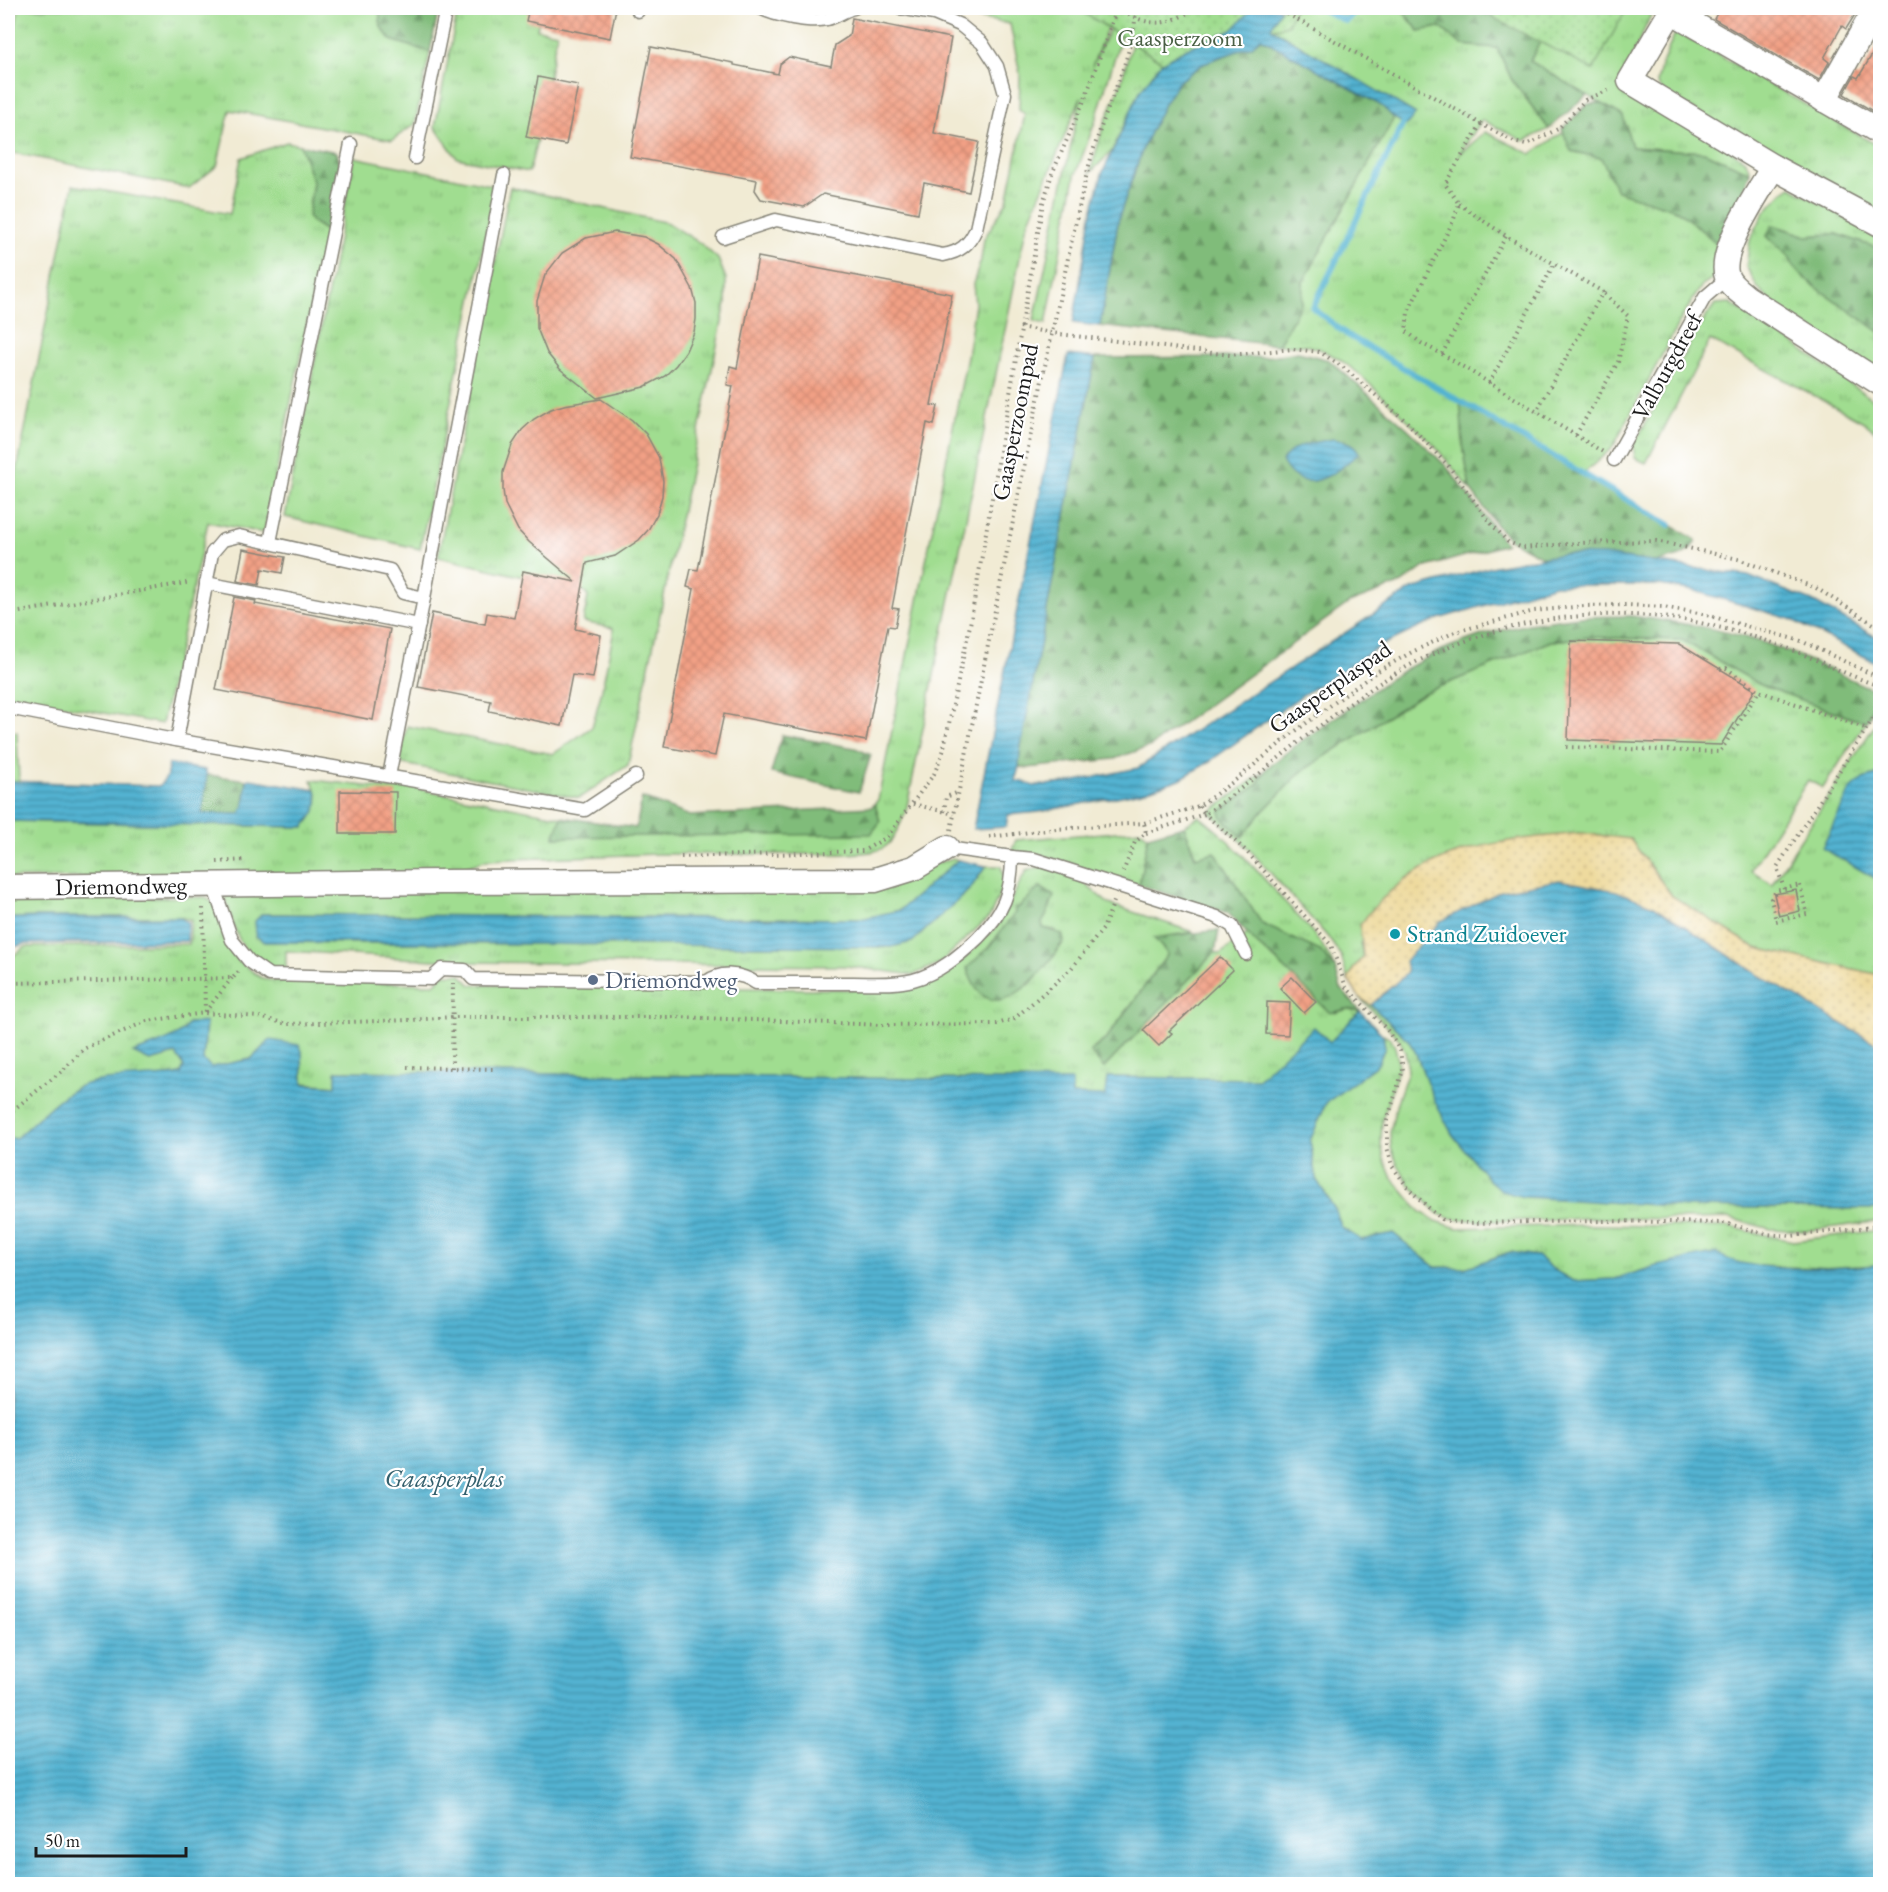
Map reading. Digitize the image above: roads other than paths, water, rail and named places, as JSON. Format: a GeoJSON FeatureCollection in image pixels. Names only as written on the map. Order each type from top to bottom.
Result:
{"type":"FeatureCollection","features":[{"type":"Feature","properties":{"kind":"street"},"geometry":{"type":"LineString","coordinates":[[1824,100],[1876,8]]}},
{"type":"Feature","properties":{"kind":"street"},"geometry":{"type":"LineString","coordinates":[[1881,132],[1672,9],[1629,81],[1773,167],[1881,224]]}},
{"type":"Feature","properties":{"kind":"street"},"geometry":{"type":"LineString","coordinates":[[1773,167],[1737,231],[1726,258],[1727,278],[1734,288],[1746,297],[1881,383]]}},
{"type":"Feature","properties":{"kind":"street","name":"Driemondweg"},"geometry":{"type":"LineString","coordinates":[[8,887],[875,880],[914,868],[947,848]]}},
{"type":"Feature","properties":{"kind":"lane"},"geometry":{"type":"LineString","coordinates":[[415,158],[446,8]]}},
{"type":"Feature","properties":{"kind":"lane"},"geometry":{"type":"LineString","coordinates":[[760,8],[768,12],[810,20],[830,18],[854,8]]}},
{"type":"Feature","properties":{"kind":"lane"},"geometry":{"type":"LineString","coordinates":[[723,237],[776,220],[943,255],[964,248],[972,240],[1005,94],[997,66],[982,43],[960,25],[934,14],[900,8]]}},
{"type":"Feature","properties":{"kind":"lane"},"geometry":{"type":"LineString","coordinates":[[270,542],[351,144]]}},
{"type":"Feature","properties":{"kind":"lane"},"geometry":{"type":"LineString","coordinates":[[389,776],[504,175]]}},
{"type":"Feature","properties":{"kind":"lane","name":"Valburgdreef"},"geometry":{"type":"LineString","coordinates":[[1614,460],[1705,297],[1727,278]]}},
{"type":"Feature","properties":{"kind":"lane"},"geometry":{"type":"LineString","coordinates":[[177,740],[212,553],[223,540],[239,536],[390,570],[403,593],[424,598]]}},
{"type":"Feature","properties":{"kind":"lane"},"geometry":{"type":"LineString","coordinates":[[206,583],[419,625]]}},
{"type":"Feature","properties":{"kind":"lane"},"geometry":{"type":"LineString","coordinates":[[8,708],[177,740],[585,810],[636,776]]}},
{"type":"Feature","properties":{"kind":"lane"},"geometry":{"type":"LineString","coordinates":[[947,848],[1034,859],[1217,917],[1232,926],[1246,954]]}},
{"type":"Feature","properties":{"kind":"lane"},"geometry":{"type":"LineString","coordinates":[[208,885],[232,940],[249,961],[274,976],[431,979],[442,969],[465,970],[473,979],[706,982],[716,975],[745,976],[756,983],[894,983],[912,980],[938,970],[954,959],[988,928],[1005,904],[1012,877],[1012,856]]}},
{"type":"Feature","properties":{"kind":"water"},"geometry":{"type":"Polygon","coordinates":[[[1253,8],[1281,8],[1271,28],[1416,114],[1406,125],[1394,118],[1382,106],[1261,38],[1252,46],[1200,66],[1178,82],[1164,104],[1144,145],[1119,217],[1100,326],[1073,323],[1091,216],[1102,174],[1140,91],[1161,63],[1187,48],[1232,30],[1253,8]]]}},
{"type":"Feature","properties":{"kind":"water"},"geometry":{"type":"Polygon","coordinates":[[[1068,355],[1095,358],[1015,781],[1034,786],[1066,783],[1138,768],[1412,589],[1495,566],[1563,554],[1604,555],[1748,576],[1812,601],[1880,639],[1880,662],[1879,664],[1790,619],[1695,591],[1660,585],[1555,585],[1438,619],[1382,645],[1304,694],[1207,763],[1180,779],[1142,792],[1039,812],[1008,815],[1006,827],[973,829],[1068,355]]]}},
{"type":"Feature","properties":{"kind":"water"},"geometry":{"type":"Polygon","coordinates":[[[1333,439],[1351,444],[1359,453],[1320,480],[1300,479],[1290,473],[1282,461],[1298,447],[1333,439]]]}},
{"type":"Feature","properties":{"kind":"water"},"geometry":{"type":"Polygon","coordinates":[[[169,764],[205,770],[207,775],[202,813],[239,814],[245,802],[247,780],[250,779],[316,790],[317,806],[304,827],[8,821],[8,781],[159,786],[166,778],[169,764]]]}},
{"type":"Feature","properties":{"kind":"water"},"geometry":{"type":"Polygon","coordinates":[[[1880,774],[1880,881],[1822,848],[1850,790],[1863,779],[1880,774]]]}},
{"type":"Feature","properties":{"kind":"water"},"geometry":{"type":"Polygon","coordinates":[[[958,860],[986,866],[970,889],[912,942],[891,947],[265,942],[256,936],[255,921],[262,914],[861,919],[900,910],[958,860]]]}},
{"type":"Feature","properties":{"kind":"water"},"geometry":{"type":"Polygon","coordinates":[[[1559,880],[1616,891],[1654,906],[1757,974],[1880,1046],[1880,1209],[1688,1207],[1523,1197],[1502,1191],[1489,1180],[1452,1134],[1434,1100],[1415,1051],[1408,1040],[1371,1005],[1407,973],[1405,961],[1441,921],[1501,891],[1559,880]]]}},
{"type":"Feature","properties":{"kind":"water"},"geometry":{"type":"Polygon","coordinates":[[[179,917],[188,923],[187,941],[24,944],[8,951],[8,921],[13,918],[179,917]]]}},
{"type":"Feature","properties":{"kind":"water","name":"Gaasperplas"},"geometry":{"type":"Polygon","coordinates":[[[1360,1011],[1383,1035],[1385,1047],[1378,1064],[1326,1103],[1310,1141],[1316,1179],[1334,1208],[1342,1228],[1361,1240],[1393,1233],[1435,1267],[1465,1268],[1510,1252],[1537,1256],[1554,1270],[1573,1281],[1615,1279],[1657,1266],[1717,1253],[1749,1265],[1771,1267],[1819,1268],[1880,1265],[1880,1884],[8,1884],[8,1139],[16,1138],[70,1092],[88,1083],[181,1074],[184,1066],[176,1054],[150,1061],[133,1053],[173,1038],[188,1023],[206,1022],[203,1060],[211,1067],[251,1059],[270,1040],[299,1045],[302,1051],[303,1084],[336,1086],[336,1071],[1072,1081],[1072,1095],[1105,1096],[1107,1077],[1258,1079],[1314,1027],[1330,1042],[1360,1011]]]}},
{"type":"Feature","properties":{"kind":"waterway"},"geometry":{"type":"LineString","coordinates":[[1319,8],[1346,21],[1358,8]]}},
{"type":"Feature","properties":{"kind":"waterway"},"geometry":{"type":"LineString","coordinates":[[1403,124],[1313,308],[1346,334],[1670,525]]}},
{"type":"Feature","properties":{"kind":"place","name":"Strand Zuidoever"},"geometry":{"type":"Point","coordinates":[1395,934]}},
{"type":"Feature","properties":{"kind":"place","name":"Driemondweg"},"geometry":{"type":"Point","coordinates":[593,980]}},
{"type":"Feature","properties":{"kind":"park label","name":"Gaasperzoom"},"geometry":{"type":"Point","coordinates":[1180,38]}}]}
